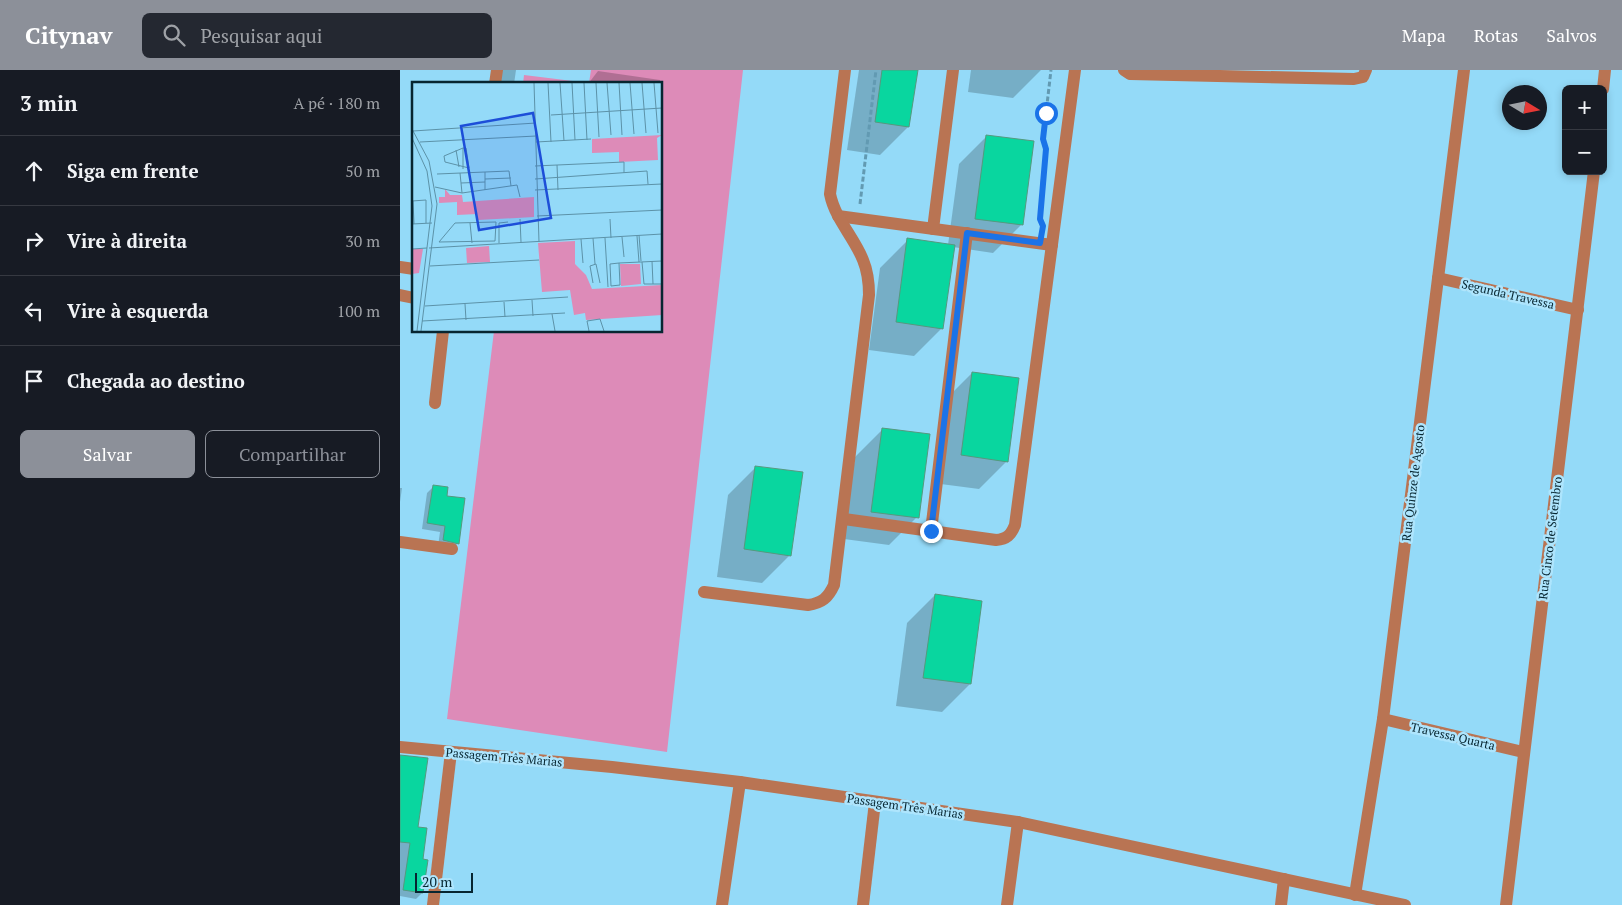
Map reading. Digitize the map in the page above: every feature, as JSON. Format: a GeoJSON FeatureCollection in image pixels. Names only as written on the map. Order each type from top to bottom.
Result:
{"type":"FeatureCollection","features":[{"type":"Feature","properties":{"kind":"street"},"geometry":{"type":"LineString","coordinates":[[704,592],[808,605],[820,603],[829,596],[834,584],[844,519],[869,295],[868,278],[863,259],[832,207],[830,194],[845,70]]}},
{"type":"Feature","properties":{"kind":"street"},"geometry":{"type":"LineString","coordinates":[[933,229],[953,70]]}},
{"type":"Feature","properties":{"kind":"street"},"geometry":{"type":"LineString","coordinates":[[844,519],[996,540],[1005,539],[1012,533],[1015,525],[1075,70]]}},
{"type":"Feature","properties":{"kind":"street"},"geometry":{"type":"LineString","coordinates":[[1124,70],[1130,74],[1354,79],[1363,77],[1366,70]]}},
{"type":"Feature","properties":{"kind":"street","name":"Rua Quinze de Agosto"},"geometry":{"type":"LineString","coordinates":[[1355,895],[1383,719],[1464,70]]}},
{"type":"Feature","properties":{"kind":"street"},"geometry":{"type":"LineString","coordinates":[[1603,85],[1605,70]]}},
{"type":"Feature","properties":{"kind":"street","name":"Rua Cinco de Setembro"},"geometry":{"type":"LineString","coordinates":[[1506,905],[1594,175]]}},
{"type":"Feature","properties":{"kind":"street"},"geometry":{"type":"LineString","coordinates":[[838,216],[1052,245]]}},
{"type":"Feature","properties":{"kind":"street"},"geometry":{"type":"LineString","coordinates":[[931,531],[967,233]]}},
{"type":"Feature","properties":{"kind":"street","name":"Segunda Travessa"},"geometry":{"type":"LineString","coordinates":[[1438,278],[1578,310]]}},
{"type":"Feature","properties":{"kind":"street"},"geometry":{"type":"LineString","coordinates":[[435,403],[443,332]]}},
{"type":"Feature","properties":{"kind":"street"},"geometry":{"type":"LineString","coordinates":[[400,542],[452,549]]}},
{"type":"Feature","properties":{"kind":"street","name":"Travessa Quarta"},"geometry":{"type":"LineString","coordinates":[[1383,719],[1523,752]]}},
{"type":"Feature","properties":{"kind":"street","name":"Passagem Três Marias"},"geometry":{"type":"LineString","coordinates":[[400,747],[612,767],[740,782],[1018,822],[1405,905]]}},
{"type":"Feature","properties":{"kind":"street"},"geometry":{"type":"LineString","coordinates":[[433,905],[451,752]]}},
{"type":"Feature","properties":{"kind":"street"},"geometry":{"type":"LineString","coordinates":[[722,905],[740,782]]}},
{"type":"Feature","properties":{"kind":"street"},"geometry":{"type":"LineString","coordinates":[[863,905],[875,802]]}},
{"type":"Feature","properties":{"kind":"street"},"geometry":{"type":"LineString","coordinates":[[1007,905],[1018,822]]}},
{"type":"Feature","properties":{"kind":"street"},"geometry":{"type":"LineString","coordinates":[[1281,905],[1284,879]]}},
{"type":"Feature","properties":{"kind":"path"},"geometry":{"type":"LineString","coordinates":[[864,210],[859,203],[876,70]]}},
{"type":"Feature","properties":{"kind":"path"},"geometry":{"type":"LineString","coordinates":[[1042,192],[1046,149],[1043,139],[1051,70]]}},
{"type":"Feature","properties":{"kind":"shaded area"},"geometry":{"type":"Polygon","coordinates":[[[591,70],[743,70],[667,752],[447,719],[494,332],[662,332],[662,82],[589,82],[591,70]]]}},
{"type":"Feature","properties":{"kind":"shaded area"},"geometry":{"type":"Polygon","coordinates":[[[524,75],[581,82],[523,82],[524,75]]]}},
{"type":"Feature","properties":{"kind":"building"},"geometry":{"type":"Polygon","coordinates":[[[882,70],[918,70],[909,127],[875,122],[882,70]]]}},
{"type":"Feature","properties":{"kind":"building"},"geometry":{"type":"Polygon","coordinates":[[[986,135],[1034,141],[1023,225],[975,219],[986,135]]]}},
{"type":"Feature","properties":{"kind":"building"},"geometry":{"type":"Polygon","coordinates":[[[907,238],[955,245],[943,329],[896,322],[907,238]]]}},
{"type":"Feature","properties":{"kind":"building"},"geometry":{"type":"Polygon","coordinates":[[[972,372],[1019,378],[1008,462],[961,455],[972,372]]]}},
{"type":"Feature","properties":{"kind":"building"},"geometry":{"type":"Polygon","coordinates":[[[882,428],[930,434],[919,518],[871,512],[882,428]]]}},
{"type":"Feature","properties":{"kind":"building"},"geometry":{"type":"Polygon","coordinates":[[[755,466],[803,472],[791,556],[744,549],[755,466]]]}},
{"type":"Feature","properties":{"kind":"building"},"geometry":{"type":"Polygon","coordinates":[[[433,485],[448,487],[447,496],[465,498],[459,544],[443,540],[445,526],[427,523],[433,485]]]}},
{"type":"Feature","properties":{"kind":"building"},"geometry":{"type":"Polygon","coordinates":[[[935,594],[982,601],[971,684],[923,678],[935,594]]]}},
{"type":"Feature","properties":{"kind":"building"},"geometry":{"type":"Polygon","coordinates":[[[400,755],[428,758],[418,827],[427,828],[423,859],[428,860],[423,893],[403,890],[410,843],[400,842],[400,755]]]}},
{"type":"Feature","properties":{"kind":"route"},"geometry":{"type":"LineString","coordinates":[[931,531],[967,233],[1040,243],[1043,226],[1040,219],[1046,149],[1043,139],[1046,113]]}}]}
